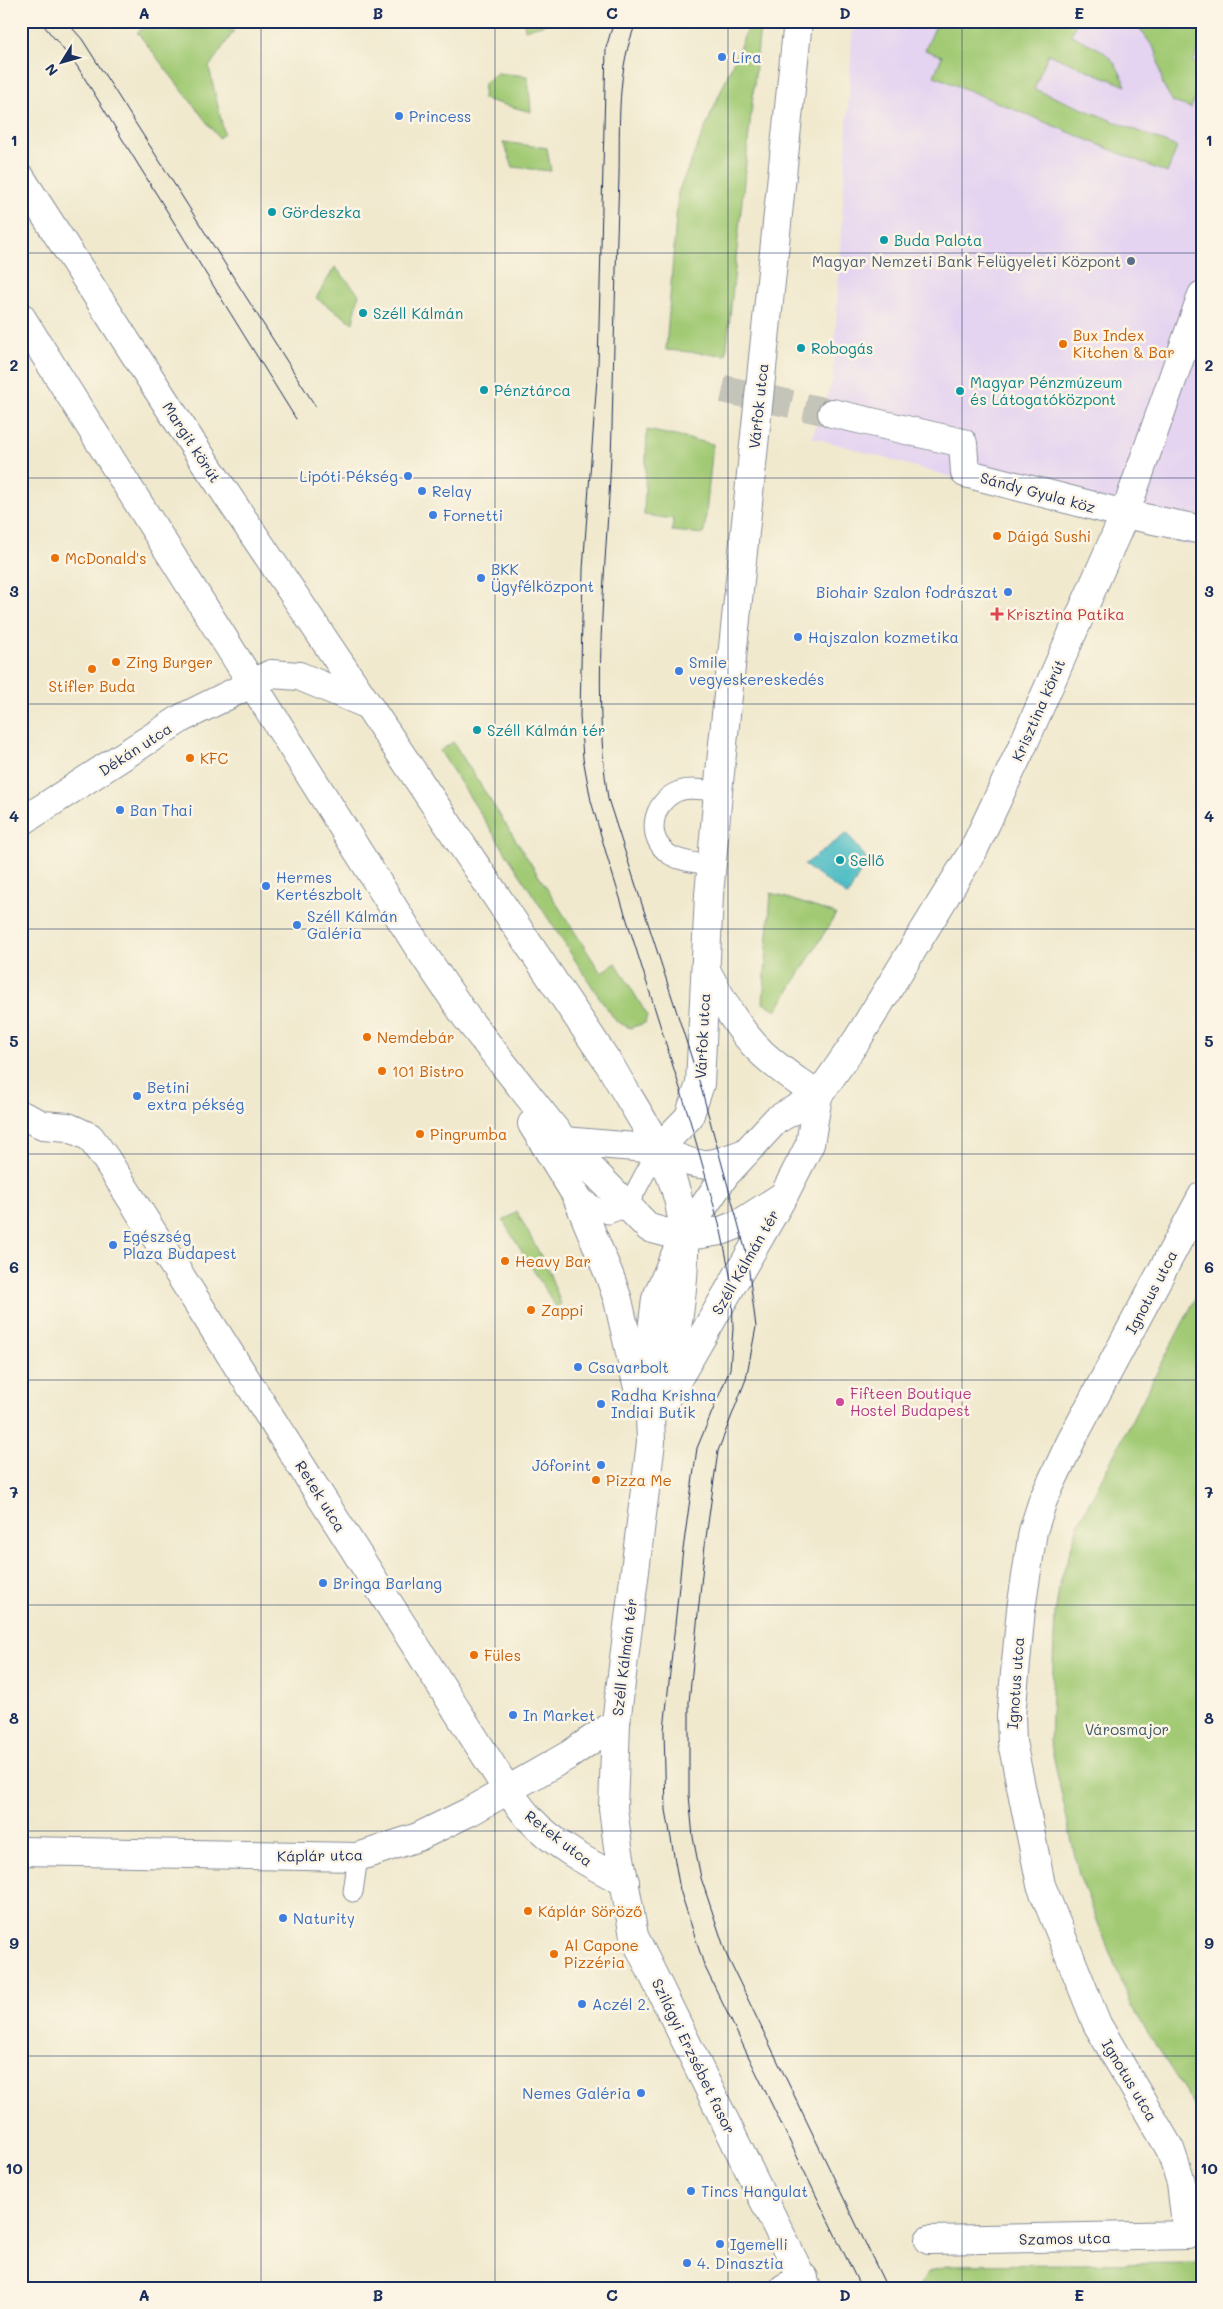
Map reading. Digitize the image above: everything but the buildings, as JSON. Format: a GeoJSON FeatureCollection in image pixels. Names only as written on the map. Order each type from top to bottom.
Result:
{"type":"FeatureCollection","features":[{"type":"Feature","properties":{"kind":"main road","name":"Várfok utca"},"geometry":{"type":"LineString","coordinates":[[658,1148],[689,1117],[700,1084],[718,792],[798,21]]}},
{"type":"Feature","properties":{"kind":"main road","name":"Margit körút"},"geometry":{"type":"LineString","coordinates":[[21,178],[172,412],[366,704]]}},
{"type":"Feature","properties":{"kind":"main road","name":"Krisztina körút"},"geometry":{"type":"LineString","coordinates":[[784,1195],[810,1144],[818,1096],[857,1040],[973,851],[1023,745],[1124,514],[1202,295]]}},
{"type":"Feature","properties":{"kind":"main road"},"geometry":{"type":"LineString","coordinates":[[21,317],[252,684],[271,674],[299,676],[366,704]]}},
{"type":"Feature","properties":{"kind":"main road","name":"Sándy Gyula köz"},"geometry":{"type":"LineString","coordinates":[[832,413],[963,443],[965,472],[1124,514]]}},
{"type":"Feature","properties":{"kind":"main road"},"geometry":{"type":"LineString","coordinates":[[1124,514],[1202,530]]}},
{"type":"Feature","properties":{"kind":"main road","name":"Széll Kálmán tér"},"geometry":{"type":"LineString","coordinates":[[252,684],[417,945],[466,1016],[564,1141],[648,1228],[683,1237],[721,1231],[739,1224],[784,1195]]}},
{"type":"Feature","properties":{"kind":"main road","name":"Dékán utca"},"geometry":{"type":"LineString","coordinates":[[21,822],[182,718],[252,684]]}},
{"type":"Feature","properties":{"kind":"main road","name":"Széll Kálmán tér"},"geometry":{"type":"LineString","coordinates":[[366,704],[611,1067],[658,1148],[675,1189],[683,1237],[682,1280],[666,1398],[651,1442]]}},
{"type":"Feature","properties":{"kind":"main road","name":"Várfok utca"},"geometry":{"type":"LineString","coordinates":[[706,968],[725,1006],[743,1033],[763,1054],[818,1096]]}},
{"type":"Feature","properties":{"kind":"main road"},"geometry":{"type":"LineString","coordinates":[[466,1016],[576,1195],[618,1300],[651,1442]]}},
{"type":"Feature","properties":{"kind":"main road","name":"Krisztina körút"},"geometry":{"type":"LineString","coordinates":[[745,1153],[776,1120],[818,1096]]}},
{"type":"Feature","properties":{"kind":"main road","name":"Retek utca"},"geometry":{"type":"LineString","coordinates":[[21,1115],[44,1125],[68,1127],[90,1137],[106,1159],[508,1791],[530,1819],[571,1851],[584,1861],[626,1882]]}},
{"type":"Feature","properties":{"kind":"main road"},"geometry":{"type":"LineString","coordinates":[[564,1141],[658,1148],[692,1164],[703,1165],[721,1162],[745,1153]]}},
{"type":"Feature","properties":{"kind":"main road","name":"Széll Kálmán tér"},"geometry":{"type":"LineString","coordinates":[[616,1724],[651,1442],[648,1362],[656,1299],[683,1237],[725,1175],[745,1153]]}},
{"type":"Feature","properties":{"kind":"main road","name":"Széll Kálmán tér"},"geometry":{"type":"LineString","coordinates":[[666,1398],[784,1195]]}},
{"type":"Feature","properties":{"kind":"main road","name":"Ignotus utca"},"geometry":{"type":"LineString","coordinates":[[1194,2235],[1181,2182],[1170,2149],[1097,2024],[1041,1885],[1012,1742],[1011,1716],[1021,1608],[1033,1531],[1043,1500],[1071,1442],[1202,1196]]}},
{"type":"Feature","properties":{"kind":"main road","name":"Káplár utca"},"geometry":{"type":"LineString","coordinates":[[21,1851],[358,1857],[418,1837],[508,1791],[569,1755],[616,1724]]}},
{"type":"Feature","properties":{"kind":"main road","name":"Szilágyi Erzsébet fasor"},"geometry":{"type":"LineString","coordinates":[[616,1724],[614,1808],[634,1936],[799,2285]]}},
{"type":"Feature","properties":{"kind":"main road","name":"Szamos utca"},"geometry":{"type":"LineString","coordinates":[[929,2240],[1194,2235]]}},
{"type":"Feature","properties":{"kind":"lane"},"geometry":{"type":"LineString","coordinates":[[712,865],[686,861],[670,855],[660,845],[654,833],[654,820],[658,806],[668,796],[682,790],[718,792]]}},
{"type":"Feature","properties":{"kind":"lane"},"geometry":{"type":"LineString","coordinates":[[576,1195],[608,1214],[627,1207],[658,1148]]}},
{"type":"Feature","properties":{"kind":"lane"},"geometry":{"type":"LineString","coordinates":[[353,1892],[358,1857]]}},
{"type":"Feature","properties":{"kind":"shaded area"},"geometry":{"type":"Polygon","coordinates":[[[853,21],[1202,21],[1202,516],[1191,546],[812,437],[833,379],[853,21]]]}},
{"type":"Feature","properties":{"kind":"green space"},"geometry":{"type":"Polygon","coordinates":[[[158,21],[219,21],[234,31],[209,67],[224,133],[219,138],[137,32],[158,21]]]}},
{"type":"Feature","properties":{"kind":"green space"},"geometry":{"type":"Polygon","coordinates":[[[524,21],[555,21],[525,30],[524,21]]]}},
{"type":"Feature","properties":{"kind":"green space"},"geometry":{"type":"Polygon","coordinates":[[[938,21],[1077,21],[1071,35],[1105,53],[1116,66],[1126,86],[1048,54],[1034,89],[1177,147],[1167,173],[934,76],[942,56],[925,50],[938,21]]]}},
{"type":"Feature","properties":{"kind":"green space"},"geometry":{"type":"Polygon","coordinates":[[[1129,21],[1202,21],[1202,39],[1193,63],[1202,66],[1202,81],[1191,108],[1173,102],[1163,85],[1156,51],[1137,25],[1129,21]]]}},
{"type":"Feature","properties":{"kind":"green space"},"geometry":{"type":"Polygon","coordinates":[[[749,25],[760,27],[726,355],[666,350],[678,192],[749,25]]]}},
{"type":"Feature","properties":{"kind":"green space"},"geometry":{"type":"Polygon","coordinates":[[[497,73],[528,76],[531,112],[483,99],[484,83],[497,73]]]}},
{"type":"Feature","properties":{"kind":"green space"},"geometry":{"type":"Polygon","coordinates":[[[503,142],[547,148],[551,171],[513,167],[503,142]]]}},
{"type":"Feature","properties":{"kind":"green space"},"geometry":{"type":"Polygon","coordinates":[[[335,267],[359,294],[353,323],[316,298],[335,267]]]}},
{"type":"Feature","properties":{"kind":"green space"},"geometry":{"type":"Polygon","coordinates":[[[647,430],[713,444],[704,534],[672,531],[673,519],[644,515],[647,430]]]}},
{"type":"Feature","properties":{"kind":"green space"},"geometry":{"type":"Polygon","coordinates":[[[453,742],[601,973],[616,963],[647,1015],[645,1023],[630,1028],[616,1021],[597,994],[440,751],[453,742]]]}},
{"type":"Feature","properties":{"kind":"green space"},"geometry":{"type":"Polygon","coordinates":[[[771,893],[836,914],[777,1010],[763,1003],[771,893]]]}},
{"type":"Feature","properties":{"kind":"green space"},"geometry":{"type":"Polygon","coordinates":[[[517,1212],[547,1267],[561,1304],[556,1307],[503,1221],[517,1212]]]}},
{"type":"Feature","properties":{"kind":"green space","name":"Városmajor"},"geometry":{"type":"Polygon","coordinates":[[[1202,1286],[1202,2118],[1131,2006],[1079,1875],[1050,1741],[1055,1614],[1060,1583],[1079,1522],[1202,1286]]]}},
{"type":"Feature","properties":{"kind":"green space"},"geometry":{"type":"Polygon","coordinates":[[[1202,2263],[1202,2288],[919,2288],[927,2273],[945,2265],[1202,2263]]]}},
{"type":"Feature","properties":{"kind":"water"},"geometry":{"type":"Polygon","coordinates":[[[847,833],[867,859],[848,896],[804,865],[847,833]]]}},
{"type":"Feature","properties":{"kind":"tunnel"},"geometry":{"type":"LineString","coordinates":[[723,389],[832,413]]}},
{"type":"Feature","properties":{"kind":"tram line"},"geometry":{"type":"LineString","coordinates":[[40,21],[77,66],[296,419]]}},
{"type":"Feature","properties":{"kind":"tram line"},"geometry":{"type":"LineString","coordinates":[[66,21],[82,39],[316,407]]}},
{"type":"Feature","properties":{"kind":"tram line"},"geometry":{"type":"LineString","coordinates":[[614,21],[606,48],[598,365],[583,569],[580,716],[583,758],[591,801],[609,863],[689,1117],[721,1231],[732,1284],[733,1329],[730,1369],[697,1448],[682,1557],[664,1730],[666,1810],[680,1890],[704,1965],[861,2288]]}},
{"type":"Feature","properties":{"kind":"tram line"},"geometry":{"type":"LineString","coordinates":[[637,21],[625,58],[620,97],[612,427],[602,613],[601,706],[603,753],[608,799],[700,1084],[747,1256],[756,1327],[746,1379],[718,1451],[705,1545],[689,1702],[689,1795],[693,1837],[701,1878],[727,1956],[887,2288]]}},
{"type":"Feature","properties":{"kind":"place","name":"Líra"},"geometry":{"type":"Point","coordinates":[722,57]}},
{"type":"Feature","properties":{"kind":"place","name":"Princess"},"geometry":{"type":"Point","coordinates":[399,116]}},
{"type":"Feature","properties":{"kind":"place","name":"Gördeszka"},"geometry":{"type":"Point","coordinates":[272,212]}},
{"type":"Feature","properties":{"kind":"place","name":"Buda Palota"},"geometry":{"type":"Point","coordinates":[884,240]}},
{"type":"Feature","properties":{"kind":"place","name":"Magyar Nemzeti Bank Felügyeleti Központ"},"geometry":{"type":"Point","coordinates":[1131,261]}},
{"type":"Feature","properties":{"kind":"place","name":"Széll Kálmán"},"geometry":{"type":"Point","coordinates":[363,313]}},
{"type":"Feature","properties":{"kind":"place","name":"Bux Index Kitchen & Bar"},"geometry":{"type":"Point","coordinates":[1063,344]}},
{"type":"Feature","properties":{"kind":"place","name":"Robogás"},"geometry":{"type":"Point","coordinates":[801,348]}},
{"type":"Feature","properties":{"kind":"place","name":"Pénztárca"},"geometry":{"type":"Point","coordinates":[484,390]}},
{"type":"Feature","properties":{"kind":"place","name":"Magyar Pénzmúzeum és Látogatóközpont"},"geometry":{"type":"Point","coordinates":[960,391]}},
{"type":"Feature","properties":{"kind":"place","name":"Lipóti Pékség"},"geometry":{"type":"Point","coordinates":[408,476]}},
{"type":"Feature","properties":{"kind":"place","name":"Relay"},"geometry":{"type":"Point","coordinates":[422,491]}},
{"type":"Feature","properties":{"kind":"place","name":"Fornetti"},"geometry":{"type":"Point","coordinates":[433,515]}},
{"type":"Feature","properties":{"kind":"place","name":"Dáigá Sushi"},"geometry":{"type":"Point","coordinates":[997,536]}},
{"type":"Feature","properties":{"kind":"place","name":"McDonald's"},"geometry":{"type":"Point","coordinates":[55,558]}},
{"type":"Feature","properties":{"kind":"place","name":"BKK Ügyfélközpont"},"geometry":{"type":"Point","coordinates":[481,578]}},
{"type":"Feature","properties":{"kind":"place","name":"Biohair Szalon fodrászat"},"geometry":{"type":"Point","coordinates":[1008,592]}},
{"type":"Feature","properties":{"kind":"place","name":"Krisztina Patika"},"geometry":{"type":"Point","coordinates":[997,614]}},
{"type":"Feature","properties":{"kind":"place","name":"Hajszalon kozmetika"},"geometry":{"type":"Point","coordinates":[798,637]}},
{"type":"Feature","properties":{"kind":"place","name":"Zing Burger"},"geometry":{"type":"Point","coordinates":[116,662]}},
{"type":"Feature","properties":{"kind":"place","name":"Stifler Buda"},"geometry":{"type":"Point","coordinates":[92,669]}},
{"type":"Feature","properties":{"kind":"place","name":"Smile vegyeskereskedés"},"geometry":{"type":"Point","coordinates":[679,671]}},
{"type":"Feature","properties":{"kind":"place","name":"Széll Kálmán tér"},"geometry":{"type":"Point","coordinates":[477,730]}},
{"type":"Feature","properties":{"kind":"place","name":"KFC"},"geometry":{"type":"Point","coordinates":[190,758]}},
{"type":"Feature","properties":{"kind":"place","name":"Ban Thai"},"geometry":{"type":"Point","coordinates":[120,810]}},
{"type":"Feature","properties":{"kind":"place","name":"Sellő"},"geometry":{"type":"Point","coordinates":[840,860]}},
{"type":"Feature","properties":{"kind":"place","name":"Hermes Kertészbolt"},"geometry":{"type":"Point","coordinates":[266,886]}},
{"type":"Feature","properties":{"kind":"place","name":"Széll Kálmán Galéria"},"geometry":{"type":"Point","coordinates":[297,925]}},
{"type":"Feature","properties":{"kind":"place","name":"Nemdebár"},"geometry":{"type":"Point","coordinates":[367,1037]}},
{"type":"Feature","properties":{"kind":"place","name":"101 Bistro"},"geometry":{"type":"Point","coordinates":[382,1071]}},
{"type":"Feature","properties":{"kind":"place","name":"Betini extra pékség"},"geometry":{"type":"Point","coordinates":[137,1096]}},
{"type":"Feature","properties":{"kind":"place","name":"Pingrumba"},"geometry":{"type":"Point","coordinates":[420,1134]}},
{"type":"Feature","properties":{"kind":"place","name":"Egészség Plaza Budapest"},"geometry":{"type":"Point","coordinates":[113,1245]}},
{"type":"Feature","properties":{"kind":"place","name":"Heavy Bar"},"geometry":{"type":"Point","coordinates":[505,1261]}},
{"type":"Feature","properties":{"kind":"place","name":"Zappi"},"geometry":{"type":"Point","coordinates":[531,1310]}},
{"type":"Feature","properties":{"kind":"place","name":"Csavarbolt"},"geometry":{"type":"Point","coordinates":[578,1367]}},
{"type":"Feature","properties":{"kind":"place","name":"Fifteen Boutique Hostel Budapest"},"geometry":{"type":"Point","coordinates":[840,1402]}},
{"type":"Feature","properties":{"kind":"place","name":"Radha Krishna Indiai Butik"},"geometry":{"type":"Point","coordinates":[601,1404]}},
{"type":"Feature","properties":{"kind":"place","name":"Jóforint"},"geometry":{"type":"Point","coordinates":[601,1465]}},
{"type":"Feature","properties":{"kind":"place","name":"Pizza Me"},"geometry":{"type":"Point","coordinates":[596,1480]}},
{"type":"Feature","properties":{"kind":"place","name":"Bringa Barlang"},"geometry":{"type":"Point","coordinates":[323,1583]}},
{"type":"Feature","properties":{"kind":"place","name":"Füles"},"geometry":{"type":"Point","coordinates":[474,1655]}},
{"type":"Feature","properties":{"kind":"place","name":"In Market"},"geometry":{"type":"Point","coordinates":[513,1715]}},
{"type":"Feature","properties":{"kind":"place","name":"Káplár Söröző"},"geometry":{"type":"Point","coordinates":[528,1911]}},
{"type":"Feature","properties":{"kind":"place","name":"Naturity"},"geometry":{"type":"Point","coordinates":[283,1918]}},
{"type":"Feature","properties":{"kind":"place","name":"Al Capone Pizzéria"},"geometry":{"type":"Point","coordinates":[554,1954]}},
{"type":"Feature","properties":{"kind":"place","name":"Aczél 2."},"geometry":{"type":"Point","coordinates":[582,2004]}},
{"type":"Feature","properties":{"kind":"place","name":"Nemes Galéria"},"geometry":{"type":"Point","coordinates":[641,2093]}},
{"type":"Feature","properties":{"kind":"place","name":"Tincs Hangulat"},"geometry":{"type":"Point","coordinates":[691,2191]}},
{"type":"Feature","properties":{"kind":"place","name":"Igemelli"},"geometry":{"type":"Point","coordinates":[720,2244]}},
{"type":"Feature","properties":{"kind":"place","name":"4. Dinasztia"},"geometry":{"type":"Point","coordinates":[687,2263]}}]}
